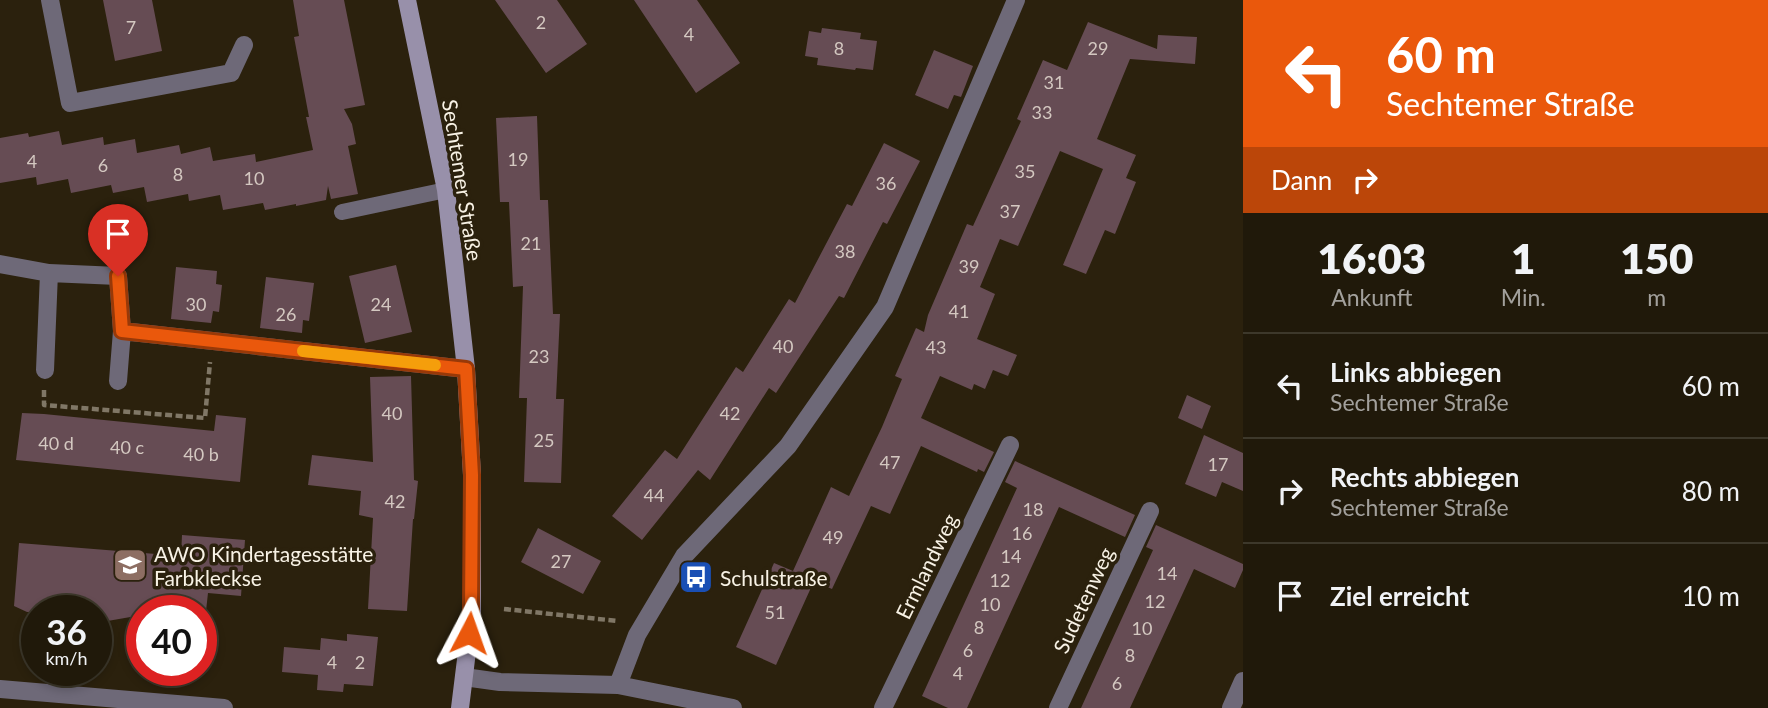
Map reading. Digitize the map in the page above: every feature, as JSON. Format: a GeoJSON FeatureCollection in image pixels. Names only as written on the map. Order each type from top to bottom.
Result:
{"type":"FeatureCollection","features":[{"type":"Feature","properties":{"kind":"street"},"geometry":{"type":"LineString","coordinates":[[50,0],[70,103],[232,73],[244,45]]}},
{"type":"Feature","properties":{"kind":"street","name":"Sechtemer Straße"},"geometry":{"type":"LineString","coordinates":[[407,0],[446,190],[466,369],[472,475],[471,611],[460,708]]}},
{"type":"Feature","properties":{"kind":"street"},"geometry":{"type":"LineString","coordinates":[[618,685],[637,635],[684,556],[788,446],[885,307],[1016,0]]}},
{"type":"Feature","properties":{"kind":"street"},"geometry":{"type":"LineString","coordinates":[[0,264],[49,273],[118,276],[122,331],[118,381]]}},
{"type":"Feature","properties":{"kind":"street"},"geometry":{"type":"LineString","coordinates":[[45,370],[49,273]]}},
{"type":"Feature","properties":{"kind":"street"},"geometry":{"type":"LineString","coordinates":[[122,331],[466,369]]}},
{"type":"Feature","properties":{"kind":"street","name":"Ermlandweg"},"geometry":{"type":"LineString","coordinates":[[883,708],[1010,445]]}},
{"type":"Feature","properties":{"kind":"street","name":"Sudetenweg"},"geometry":{"type":"LineString","coordinates":[[1058,708],[1150,511]]}},
{"type":"Feature","properties":{"kind":"street"},"geometry":{"type":"LineString","coordinates":[[464,677],[500,681],[618,685],[733,708]]}},
{"type":"Feature","properties":{"kind":"street"},"geometry":{"type":"LineString","coordinates":[[1231,708],[1243,681]]}},
{"type":"Feature","properties":{"kind":"street"},"geometry":{"type":"LineString","coordinates":[[0,690],[224,708]]}},
{"type":"Feature","properties":{"kind":"lane"},"geometry":{"type":"LineString","coordinates":[[342,212],[446,190]]}},
{"type":"Feature","properties":{"kind":"path"},"geometry":{"type":"LineString","coordinates":[[45,370],[44,405],[205,418],[212,340]]}},
{"type":"Feature","properties":{"kind":"path"},"geometry":{"type":"LineString","coordinates":[[504,610],[644,624]]}},
{"type":"Feature","properties":{"kind":"building"},"geometry":{"type":"Polygon","coordinates":[[[103,0],[152,0],[162,51],[115,61],[103,0]]]}},
{"type":"Feature","properties":{"kind":"building"},"geometry":{"type":"Polygon","coordinates":[[[293,0],[344,0],[365,105],[344,109],[352,124],[356,144],[348,146],[358,194],[331,199],[328,186],[326,200],[265,210],[263,203],[223,210],[220,195],[189,201],[188,194],[147,202],[144,187],[113,193],[111,185],[71,193],[68,179],[37,185],[36,177],[0,183],[0,138],[28,133],[29,137],[59,131],[62,145],[103,137],[104,145],[135,139],[137,153],[179,145],[181,154],[210,147],[213,161],[255,154],[256,162],[313,150],[294,37],[299,36],[293,0]]]}},
{"type":"Feature","properties":{"kind":"building"},"geometry":{"type":"Polygon","coordinates":[[[495,0],[557,0],[587,44],[546,73],[495,0]]]}},
{"type":"Feature","properties":{"kind":"building"},"geometry":{"type":"Polygon","coordinates":[[[634,0],[697,0],[740,63],[696,93],[634,0]]]}},
{"type":"Feature","properties":{"kind":"building"},"geometry":{"type":"Polygon","coordinates":[[[1088,22],[1157,49],[1158,35],[1197,37],[1195,64],[1130,59],[1097,139],[1136,155],[1126,178],[1136,182],[1115,234],[1105,230],[1086,274],[1063,265],[1103,169],[1060,151],[1018,246],[1000,239],[980,287],[995,294],[977,339],[1017,355],[1008,376],[993,370],[985,389],[974,384],[972,390],[940,376],[921,418],[994,452],[984,472],[978,469],[977,472],[921,446],[890,514],[871,506],[832,589],[814,581],[776,665],[736,647],[774,563],[793,571],[831,487],[849,496],[902,379],[895,376],[916,328],[924,332],[928,315],[967,224],[973,226],[1021,121],[1017,119],[1043,60],[1067,70],[1088,22]]]}},
{"type":"Feature","properties":{"kind":"building"},"geometry":{"type":"Polygon","coordinates":[[[822,28],[861,33],[860,39],[877,41],[873,70],[817,65],[818,58],[805,56],[809,31],[821,33],[822,28]]]}},
{"type":"Feature","properties":{"kind":"building"},"geometry":{"type":"Polygon","coordinates":[[[934,50],[973,66],[961,97],[954,95],[948,109],[915,95],[934,50]]]}},
{"type":"Feature","properties":{"kind":"building"},"geometry":{"type":"Polygon","coordinates":[[[537,116],[540,200],[548,200],[553,314],[560,314],[556,399],[564,399],[561,483],[524,482],[527,398],[519,398],[523,286],[513,287],[509,202],[500,202],[496,118],[537,116]]]}},
{"type":"Feature","properties":{"kind":"building"},"geometry":{"type":"Polygon","coordinates":[[[884,143],[920,161],[887,224],[883,222],[844,298],[839,296],[776,393],[769,388],[710,480],[698,470],[642,540],[612,516],[665,450],[677,459],[736,367],[743,372],[789,299],[795,303],[847,204],[852,206],[884,143]]]}},
{"type":"Feature","properties":{"kind":"building"},"geometry":{"type":"Polygon","coordinates":[[[396,265],[412,332],[365,343],[349,276],[396,265]]]}},
{"type":"Feature","properties":{"kind":"building"},"geometry":{"type":"Polygon","coordinates":[[[176,267],[217,271],[216,284],[222,285],[219,312],[213,311],[211,323],[171,319],[176,267]]]}},
{"type":"Feature","properties":{"kind":"building"},"geometry":{"type":"Polygon","coordinates":[[[266,277],[314,283],[309,321],[303,320],[302,333],[260,328],[266,277]]]}},
{"type":"Feature","properties":{"kind":"building"},"geometry":{"type":"Polygon","coordinates":[[[411,376],[414,480],[418,481],[407,611],[368,609],[373,518],[359,515],[361,491],[308,485],[312,455],[373,462],[370,377],[411,376]]]}},
{"type":"Feature","properties":{"kind":"building"},"geometry":{"type":"Polygon","coordinates":[[[1187,395],[1211,406],[1202,429],[1178,418],[1187,395]]]}},
{"type":"Feature","properties":{"kind":"building"},"geometry":{"type":"Polygon","coordinates":[[[22,413],[214,431],[216,415],[246,418],[240,482],[16,460],[22,413]]]}},
{"type":"Feature","properties":{"kind":"building"},"geometry":{"type":"Polygon","coordinates":[[[1204,435],[1243,453],[1243,491],[1222,482],[1216,497],[1185,484],[1204,435]]]}},
{"type":"Feature","properties":{"kind":"building"},"geometry":{"type":"Polygon","coordinates":[[[1015,461],[1135,515],[1125,537],[1059,507],[967,708],[948,708],[922,696],[1017,488],[1005,482],[1015,461]]]}},
{"type":"Feature","properties":{"kind":"building"},"geometry":{"type":"Polygon","coordinates":[[[1156,525],[1243,564],[1243,570],[1235,588],[1194,569],[1130,708],[1081,708],[1153,550],[1146,547],[1156,525]]]}},
{"type":"Feature","properties":{"kind":"building"},"geometry":{"type":"Polygon","coordinates":[[[538,528],[601,561],[583,594],[521,562],[538,528]]]}},
{"type":"Feature","properties":{"kind":"building"},"geometry":{"type":"Polygon","coordinates":[[[182,535],[245,540],[241,596],[208,593],[126,595],[126,618],[112,620],[112,595],[21,595],[21,609],[14,606],[19,543],[181,556],[182,535]]]}},
{"type":"Feature","properties":{"kind":"building"},"geometry":{"type":"Polygon","coordinates":[[[347,634],[378,637],[373,686],[344,684],[343,692],[317,690],[318,675],[282,672],[284,647],[320,650],[321,638],[347,641],[347,634]]]}},
{"type":"Feature","properties":{"kind":"slow traffic"},"geometry":{"type":"LineString","coordinates":[[303,351],[435,365]]}},
{"type":"Feature","properties":{"kind":"place","name":"AWO Kindertagesstätte Farbkleckse"},"geometry":{"type":"Point","coordinates":[130,565]}},
{"type":"Feature","properties":{"kind":"place","name":"Schulstraße"},"geometry":{"type":"Point","coordinates":[696,577]}},
{"type":"Feature","properties":{"kind":"route"},"geometry":{"type":"LineString","coordinates":[[118,276],[122,331],[466,369],[472,475],[469,633]]}}]}
